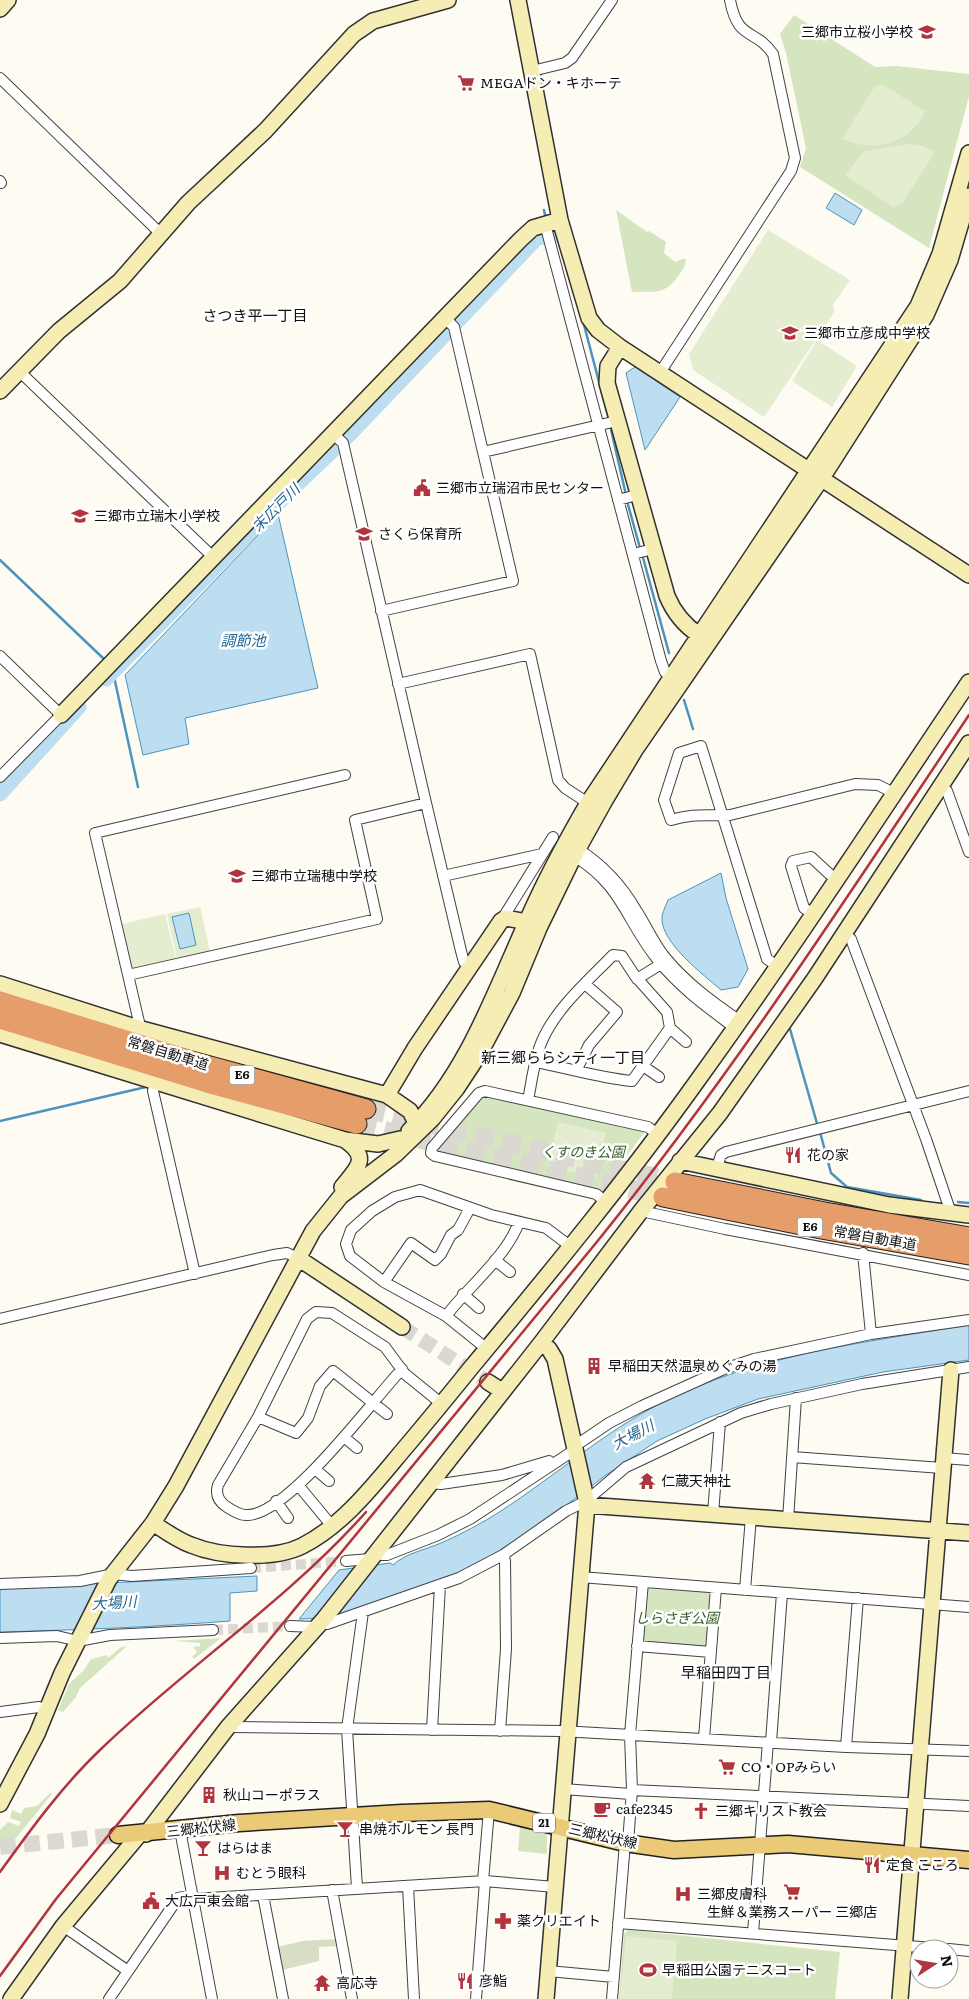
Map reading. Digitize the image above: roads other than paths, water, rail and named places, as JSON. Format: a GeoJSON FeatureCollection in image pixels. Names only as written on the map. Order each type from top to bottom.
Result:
{"type":"FeatureCollection","features":[{"type":"Feature","properties":{"kind":"highway","name":"常磐自動車道"},"geometry":{"type":"LineString","coordinates":[[0,1001],[210,1066],[362,1116],[207,1083],[0,1019]]}},
{"type":"Feature","properties":{"kind":"highway","name":"常磐自動車道"},"geometry":{"type":"LineString","coordinates":[[675,1182],[825,1212],[969,1237]]}},
{"type":"Feature","properties":{"kind":"highway","name":"常磐自動車道"},"geometry":{"type":"LineString","coordinates":[[663,1197],[812,1227],[969,1255]]}},
{"type":"Feature","properties":{"kind":"main road","name":"三郷松伏線"},"geometry":{"type":"LineString","coordinates":[[118,1835],[239,1823],[489,1810],[627,1843],[674,1850],[788,1844],[969,1860]]}},
{"type":"Feature","properties":{"kind":"street"},"geometry":{"type":"LineString","coordinates":[[0,9],[8,0]]}},
{"type":"Feature","properties":{"kind":"street"},"geometry":{"type":"LineString","coordinates":[[0,391],[59,331],[120,281],[188,203],[259,137],[360,28],[381,18],[448,0]]}},
{"type":"Feature","properties":{"kind":"street"},"geometry":{"type":"LineString","coordinates":[[518,0],[560,220],[589,318],[598,330],[969,575]]}},
{"type":"Feature","properties":{"kind":"street"},"geometry":{"type":"LineString","coordinates":[[532,72],[565,63],[572,58],[612,0]]}},
{"type":"Feature","properties":{"kind":"street"},"geometry":{"type":"LineString","coordinates":[[661,371],[790,171],[795,158],[776,60],[770,49],[740,28],[733,14],[730,0]]}},
{"type":"Feature","properties":{"kind":"street"},"geometry":{"type":"LineString","coordinates":[[0,78],[161,234]]}},
{"type":"Feature","properties":{"kind":"street"},"geometry":{"type":"LineString","coordinates":[[342,1187],[400,1139],[418,1127],[457,1088],[489,1039],[512,993],[539,928],[576,853],[635,750],[816,474],[918,306],[940,254],[969,153]]}},
{"type":"Feature","properties":{"kind":"street"},"geometry":{"type":"LineString","coordinates":[[0,1804],[5,1781],[37,1734],[80,1637],[112,1576],[153,1523],[182,1474],[313,1232],[340,1196],[396,1154],[418,1127],[454,1074],[470,1047],[527,922],[588,803],[699,635],[816,474],[926,315],[950,260],[969,196]]}},
{"type":"Feature","properties":{"kind":"street"},"geometry":{"type":"LineString","coordinates":[[0,777],[212,556],[338,439],[449,322],[520,240],[533,228],[560,220]]}},
{"type":"Feature","properties":{"kind":"street"},"geometry":{"type":"LineString","coordinates":[[545,224],[661,661],[665,672],[671,677]]}},
{"type":"Feature","properties":{"kind":"street"},"geometry":{"type":"LineString","coordinates":[[381,611],[513,580],[483,452],[449,322]]}},
{"type":"Feature","properties":{"kind":"street"},"geometry":{"type":"LineString","coordinates":[[620,346],[608,366],[606,375],[615,422],[634,496],[649,550],[673,610],[683,622],[699,635]]}},
{"type":"Feature","properties":{"kind":"street"},"geometry":{"type":"LineString","coordinates":[[19,371],[212,556]]}},
{"type":"Feature","properties":{"kind":"street"},"geometry":{"type":"LineString","coordinates":[[483,452],[615,422]]}},
{"type":"Feature","properties":{"kind":"street"},"geometry":{"type":"LineString","coordinates":[[338,439],[381,611],[464,962],[469,967]]}},
{"type":"Feature","properties":{"kind":"street"},"geometry":{"type":"LineString","coordinates":[[618,500],[634,496]]}},
{"type":"Feature","properties":{"kind":"street"},"geometry":{"type":"LineString","coordinates":[[633,554],[649,550]]}},
{"type":"Feature","properties":{"kind":"street"},"geometry":{"type":"LineString","coordinates":[[398,684],[530,654],[558,780],[565,788],[588,803]]}},
{"type":"Feature","properties":{"kind":"street"},"geometry":{"type":"LineString","coordinates":[[0,656],[61,715]]}},
{"type":"Feature","properties":{"kind":"street"},"geometry":{"type":"LineString","coordinates":[[153,1523],[191,1546],[211,1551],[242,1554],[291,1550],[332,1526],[380,1478],[570,1246],[657,1134],[779,966],[969,682]]}},
{"type":"Feature","properties":{"kind":"street"},"geometry":{"type":"LineString","coordinates":[[11,1999],[63,1926],[142,1834],[228,1727],[320,1623],[541,1343],[680,1161],[720,1113],[763,1054],[844,934],[969,743]]}},
{"type":"Feature","properties":{"kind":"street"},"geometry":{"type":"LineString","coordinates":[[779,966],[767,958],[723,815],[701,746],[679,753],[664,800],[671,820],[690,814],[723,815],[855,784],[878,784],[894,793]]}},
{"type":"Feature","properties":{"kind":"street"},"geometry":{"type":"LineString","coordinates":[[138,1028],[139,1022],[95,833],[345,775]]}},
{"type":"Feature","properties":{"kind":"street"},"geometry":{"type":"LineString","coordinates":[[940,787],[947,791],[969,852]]}},
{"type":"Feature","properties":{"kind":"street"},"geometry":{"type":"LineString","coordinates":[[128,976],[377,919],[355,820],[426,803]]}},
{"type":"Feature","properties":{"kind":"street"},"geometry":{"type":"LineString","coordinates":[[387,1095],[415,1048],[500,921],[553,837]]}},
{"type":"Feature","properties":{"kind":"street"},"geometry":{"type":"LineString","coordinates":[[576,853],[611,887],[661,964],[693,996],[738,1024]]}},
{"type":"Feature","properties":{"kind":"street"},"geometry":{"type":"LineString","coordinates":[[576,853],[595,860],[618,883],[663,954],[679,974],[738,1024]]}},
{"type":"Feature","properties":{"kind":"street"},"geometry":{"type":"LineString","coordinates":[[443,876],[542,854]]}},
{"type":"Feature","properties":{"kind":"street"},"geometry":{"type":"LineString","coordinates":[[813,914],[804,908],[791,866],[793,861],[811,857],[836,880]]}},
{"type":"Feature","properties":{"kind":"street"},"geometry":{"type":"LineString","coordinates":[[500,921],[511,918],[527,922],[535,920],[550,892],[564,877]]}},
{"type":"Feature","properties":{"kind":"street"},"geometry":{"type":"LineString","coordinates":[[844,934],[850,938],[951,1213]]}},
{"type":"Feature","properties":{"kind":"street"},"geometry":{"type":"LineString","coordinates":[[528,1100],[541,1043],[551,1024],[613,955],[622,956],[637,979],[667,1012],[670,1028],[686,1042]]}},
{"type":"Feature","properties":{"kind":"street"},"geometry":{"type":"LineString","coordinates":[[637,979],[661,964]]}},
{"type":"Feature","properties":{"kind":"street"},"geometry":{"type":"LineString","coordinates":[[0,984],[138,1028],[387,1095],[410,1111],[418,1127]]}},
{"type":"Feature","properties":{"kind":"street"},"geometry":{"type":"LineString","coordinates":[[577,1069],[589,1046],[617,1012],[586,984]]}},
{"type":"Feature","properties":{"kind":"street"},"geometry":{"type":"LineString","coordinates":[[536,1062],[577,1069],[608,1079],[632,1080],[670,1028]]}},
{"type":"Feature","properties":{"kind":"street"},"geometry":{"type":"LineString","coordinates":[[0,1034],[345,1140],[378,1144],[400,1139]]}},
{"type":"Feature","properties":{"kind":"street"},"geometry":{"type":"LineString","coordinates":[[643,1066],[659,1077]]}},
{"type":"Feature","properties":{"kind":"street"},"geometry":{"type":"LineString","coordinates":[[156,1083],[153,1091],[195,1274]]}},
{"type":"Feature","properties":{"kind":"street"},"geometry":{"type":"LineString","coordinates":[[605,1201],[596,1194],[435,1156],[431,1153],[432,1148],[479,1093],[485,1091],[648,1128],[657,1134]]}},
{"type":"Feature","properties":{"kind":"street"},"geometry":{"type":"LineString","coordinates":[[716,1170],[721,1156],[726,1152],[969,1091]]}},
{"type":"Feature","properties":{"kind":"street"},"geometry":{"type":"LineString","coordinates":[[313,1232],[320,1213],[356,1170],[360,1160],[356,1147],[345,1140]]}},
{"type":"Feature","properties":{"kind":"street"},"geometry":{"type":"LineString","coordinates":[[680,1161],[716,1170],[889,1204],[969,1215]]}},
{"type":"Feature","properties":{"kind":"street"},"geometry":{"type":"LineString","coordinates":[[487,1349],[446,1316],[384,1282],[350,1256],[346,1244],[350,1230],[372,1211],[402,1194],[420,1190],[470,1208],[546,1228],[570,1246]]}},
{"type":"Feature","properties":{"kind":"street"},"geometry":{"type":"LineString","coordinates":[[384,1282],[411,1243],[435,1260],[441,1254],[451,1235],[458,1230],[470,1208]]}},
{"type":"Feature","properties":{"kind":"street"},"geometry":{"type":"LineString","coordinates":[[641,1211],[725,1229],[863,1253],[969,1275]]}},
{"type":"Feature","properties":{"kind":"street"},"geometry":{"type":"LineString","coordinates":[[446,1316],[463,1294],[495,1260],[516,1230],[519,1222]]}},
{"type":"Feature","properties":{"kind":"street"},"geometry":{"type":"LineString","coordinates":[[0,1319],[287,1253],[298,1258],[402,1327]]}},
{"type":"Feature","properties":{"kind":"street"},"geometry":{"type":"LineString","coordinates":[[863,1253],[872,1334]]}},
{"type":"Feature","properties":{"kind":"street"},"geometry":{"type":"LineString","coordinates":[[495,1260],[510,1272]]}},
{"type":"Feature","properties":{"kind":"street"},"geometry":{"type":"LineString","coordinates":[[463,1294],[479,1308]]}},
{"type":"Feature","properties":{"kind":"street"},"geometry":{"type":"LineString","coordinates":[[402,1369],[316,1469],[276,1502],[257,1514],[247,1516],[224,1506],[219,1501],[217,1491],[258,1417],[307,1319],[316,1312],[332,1312],[385,1346],[402,1369],[442,1404]]}},
{"type":"Feature","properties":{"kind":"street"},"geometry":{"type":"LineString","coordinates":[[346,1561],[371,1559],[387,1555],[438,1535],[470,1519],[635,1410],[724,1369],[766,1356],[872,1334],[969,1320]]}},
{"type":"Feature","properties":{"kind":"street"},"geometry":{"type":"LineString","coordinates":[[541,1343],[549,1349],[555,1359],[586,1500],[546,1999]]}},
{"type":"Feature","properties":{"kind":"street"},"geometry":{"type":"LineString","coordinates":[[290,1626],[327,1624],[440,1585],[503,1555],[566,1511],[586,1500],[626,1467],[741,1413],[796,1398],[969,1367]]}},
{"type":"Feature","properties":{"kind":"street"},"geometry":{"type":"LineString","coordinates":[[900,1999],[914,1804],[951,1370]]}},
{"type":"Feature","properties":{"kind":"street"},"geometry":{"type":"LineString","coordinates":[[258,1417],[296,1433],[308,1418],[320,1386],[332,1371],[387,1414]]}},
{"type":"Feature","properties":{"kind":"street"},"geometry":{"type":"LineString","coordinates":[[488,1382],[502,1391]]}},
{"type":"Feature","properties":{"kind":"street"},"geometry":{"type":"LineString","coordinates":[[788,1520],[796,1398]]}},
{"type":"Feature","properties":{"kind":"street"},"geometry":{"type":"LineString","coordinates":[[713,1514],[720,1422]]}},
{"type":"Feature","properties":{"kind":"street"},"geometry":{"type":"LineString","coordinates":[[344,1437],[357,1448]]}},
{"type":"Feature","properties":{"kind":"street"},"geometry":{"type":"LineString","coordinates":[[792,1457],[942,1463],[969,1460]]}},
{"type":"Feature","properties":{"kind":"street"},"geometry":{"type":"LineString","coordinates":[[431,1483],[441,1484],[502,1475],[560,1458]]}},
{"type":"Feature","properties":{"kind":"street"},"geometry":{"type":"LineString","coordinates":[[316,1469],[328,1481]]}},
{"type":"Feature","properties":{"kind":"street"},"geometry":{"type":"LineString","coordinates":[[298,1485],[332,1526]]}},
{"type":"Feature","properties":{"kind":"street"},"geometry":{"type":"LineString","coordinates":[[586,1500],[713,1514],[969,1533]]}},
{"type":"Feature","properties":{"kind":"street"},"geometry":{"type":"LineString","coordinates":[[276,1502],[288,1518]]}},
{"type":"Feature","properties":{"kind":"street"},"geometry":{"type":"LineString","coordinates":[[745,1590],[751,1517]]}},
{"type":"Feature","properties":{"kind":"street"},"geometry":{"type":"LineString","coordinates":[[500,1731],[507,1621],[505,1562],[503,1555]]}},
{"type":"Feature","properties":{"kind":"street"},"geometry":{"type":"LineString","coordinates":[[0,1584],[80,1581],[112,1576],[251,1568]]}},
{"type":"Feature","properties":{"kind":"street"},"geometry":{"type":"LineString","coordinates":[[580,1578],[969,1607]]}},
{"type":"Feature","properties":{"kind":"street"},"geometry":{"type":"LineString","coordinates":[[612,1999],[632,1792],[630,1735],[643,1582]]}},
{"type":"Feature","properties":{"kind":"street"},"geometry":{"type":"LineString","coordinates":[[432,1730],[440,1585]]}},
{"type":"Feature","properties":{"kind":"street"},"geometry":{"type":"LineString","coordinates":[[704,1738],[716,1588]]}},
{"type":"Feature","properties":{"kind":"street"},"geometry":{"type":"LineString","coordinates":[[753,1933],[763,1796],[782,1593]]}},
{"type":"Feature","properties":{"kind":"street"},"geometry":{"type":"LineString","coordinates":[[846,1747],[858,1598]]}},
{"type":"Feature","properties":{"kind":"street"},"geometry":{"type":"LineString","coordinates":[[357,1888],[347,1729],[363,1612]]}},
{"type":"Feature","properties":{"kind":"street"},"geometry":{"type":"LineString","coordinates":[[0,1638],[80,1637],[213,1630]]}},
{"type":"Feature","properties":{"kind":"street"},"geometry":{"type":"LineString","coordinates":[[637,1646],[711,1652]]}},
{"type":"Feature","properties":{"kind":"street"},"geometry":{"type":"LineString","coordinates":[[0,1712],[39,1706],[47,1709]]}},
{"type":"Feature","properties":{"kind":"street"},"geometry":{"type":"LineString","coordinates":[[228,1727],[567,1732],[846,1747],[969,1750]]}},
{"type":"Feature","properties":{"kind":"street"},"geometry":{"type":"LineString","coordinates":[[563,1789],[969,1806]]}},
{"type":"Feature","properties":{"kind":"street"},"geometry":{"type":"LineString","coordinates":[[476,1999],[489,1810]]}},
{"type":"Feature","properties":{"kind":"street"},"geometry":{"type":"LineString","coordinates":[[180,1830],[212,1999]]}},
{"type":"Feature","properties":{"kind":"street"},"geometry":{"type":"LineString","coordinates":[[109,1999],[178,1898],[484,1881],[555,1887]]}},
{"type":"Feature","properties":{"kind":"street"},"geometry":{"type":"LineString","coordinates":[[408,1886],[414,1999]]}},
{"type":"Feature","properties":{"kind":"street"},"geometry":{"type":"LineString","coordinates":[[332,1890],[352,1999]]}},
{"type":"Feature","properties":{"kind":"street"},"geometry":{"type":"LineString","coordinates":[[263,1894],[283,1999]]}},
{"type":"Feature","properties":{"kind":"street"},"geometry":{"type":"LineString","coordinates":[[618,1923],[909,1946]]}},
{"type":"Feature","properties":{"kind":"street"},"geometry":{"type":"LineString","coordinates":[[63,1926],[128,1971]]}},
{"type":"Feature","properties":{"kind":"street"},"geometry":{"type":"LineString","coordinates":[[548,1971],[614,1977]]}},
{"type":"Feature","properties":{"kind":"water"},"geometry":{"type":"Polygon","coordinates":[[[835,193],[862,210],[854,225],[826,208],[835,193]]]}},
{"type":"Feature","properties":{"kind":"water"},"geometry":{"type":"Polygon","coordinates":[[[635,367],[680,397],[645,450],[626,373],[635,367]]]}},
{"type":"Feature","properties":{"kind":"water","name":"調節池"},"geometry":{"type":"Polygon","coordinates":[[[278,514],[318,688],[185,718],[189,744],[143,755],[125,675],[278,514]]]}},
{"type":"Feature","properties":{"kind":"water"},"geometry":{"type":"Polygon","coordinates":[[[721,873],[726,898],[748,969],[738,987],[721,990],[676,948],[668,938],[662,918],[668,900],[721,873]]]}},
{"type":"Feature","properties":{"kind":"water"},"geometry":{"type":"Polygon","coordinates":[[[189,913],[196,945],[180,949],[172,917],[189,913]]]}},
{"type":"Feature","properties":{"kind":"water","name":"大場川"},"geometry":{"type":"Polygon","coordinates":[[[969,1325],[969,1360],[883,1372],[758,1399],[705,1419],[657,1441],[606,1475],[527,1535],[490,1558],[462,1572],[332,1618],[299,1619],[339,1570],[390,1563],[393,1565],[410,1555],[464,1532],[521,1498],[620,1427],[661,1403],[697,1387],[734,1373],[812,1352],[969,1325]]]}},
{"type":"Feature","properties":{"kind":"water","name":"大場川"},"geometry":{"type":"Polygon","coordinates":[[[257,1576],[257,1591],[230,1593],[230,1621],[0,1632],[0,1588],[257,1576]]]}},
{"type":"Feature","properties":{"kind":"waterway"},"geometry":{"type":"LineString","coordinates":[[544,210],[545,215]]}},
{"type":"Feature","properties":{"kind":"waterway","name":"末広戸川"},"geometry":{"type":"LineString","coordinates":[[106,679],[287,494],[350,434],[537,238],[558,235]]}},
{"type":"Feature","properties":{"kind":"waterway"},"geometry":{"type":"LineString","coordinates":[[583,321],[609,420]]}},
{"type":"Feature","properties":{"kind":"waterway"},"geometry":{"type":"LineString","coordinates":[[610,425],[626,495]]}},
{"type":"Feature","properties":{"kind":"waterway"},"geometry":{"type":"LineString","coordinates":[[627,501],[640,548]]}},
{"type":"Feature","properties":{"kind":"waterway"},"geometry":{"type":"LineString","coordinates":[[642,554],[669,653]]}},
{"type":"Feature","properties":{"kind":"waterway"},"geometry":{"type":"LineString","coordinates":[[0,560],[105,660]]}},
{"type":"Feature","properties":{"kind":"waterway"},"geometry":{"type":"LineString","coordinates":[[113,672],[138,787]]}},
{"type":"Feature","properties":{"kind":"waterway"},"geometry":{"type":"LineString","coordinates":[[684,700],[693,729]]}},
{"type":"Feature","properties":{"kind":"waterway","name":"末広戸川"},"geometry":{"type":"LineString","coordinates":[[0,794],[79,707]]}},
{"type":"Feature","properties":{"kind":"waterway"},"geometry":{"type":"LineString","coordinates":[[790,1029],[818,1127]]}},
{"type":"Feature","properties":{"kind":"waterway"},"geometry":{"type":"LineString","coordinates":[[0,1121],[146,1087]]}},
{"type":"Feature","properties":{"kind":"waterway"},"geometry":{"type":"LineString","coordinates":[[820,1132],[831,1173],[847,1187],[921,1200]]}},
{"type":"Feature","properties":{"kind":"waterway"},"geometry":{"type":"LineString","coordinates":[[958,1202],[969,1203]]}},
{"type":"Feature","properties":{"kind":"tunnel"},"geometry":{"type":"LineString","coordinates":[[366,1109],[675,1182]]}},
{"type":"Feature","properties":{"kind":"tunnel"},"geometry":{"type":"LineString","coordinates":[[357,1124],[663,1197]]}},
{"type":"Feature","properties":{"kind":"tunnel"},"geometry":{"type":"LineString","coordinates":[[402,1327],[488,1382]]}},
{"type":"Feature","properties":{"kind":"tunnel"},"geometry":{"type":"LineString","coordinates":[[251,1568],[346,1561]]}},
{"type":"Feature","properties":{"kind":"tunnel"},"geometry":{"type":"LineString","coordinates":[[213,1630],[290,1626]]}},
{"type":"Feature","properties":{"kind":"tunnel"},"geometry":{"type":"LineString","coordinates":[[0,1847],[118,1835]]}},
{"type":"Feature","properties":{"kind":"railway"},"geometry":{"type":"LineString","coordinates":[[0,1976],[56,1899],[596,1243],[646,1179],[695,1115],[789,983],[969,715]]}},
{"type":"Feature","properties":{"kind":"railway"},"geometry":{"type":"LineString","coordinates":[[0,1872],[61,1792],[101,1749],[167,1690],[303,1575],[366,1512]]}},
{"type":"Feature","properties":{"kind":"place","name":"三郷市立桜小学校"},"geometry":{"type":"Point","coordinates":[927,32]}},
{"type":"Feature","properties":{"kind":"place","name":"MEGAドン・キホーテ"},"geometry":{"type":"Point","coordinates":[466,83]}},
{"type":"Feature","properties":{"kind":"place","name":"三郷市立彦成中学校"},"geometry":{"type":"Point","coordinates":[790,333]}},
{"type":"Feature","properties":{"kind":"place","name":"三郷市立瑞沼市民センター"},"geometry":{"type":"Point","coordinates":[422,488]}},
{"type":"Feature","properties":{"kind":"place","name":"三郷市立瑞木小学校"},"geometry":{"type":"Point","coordinates":[80,516]}},
{"type":"Feature","properties":{"kind":"place","name":"さくら保育所"},"geometry":{"type":"Point","coordinates":[364,534]}},
{"type":"Feature","properties":{"kind":"place","name":"三郷市立瑞穂中学校"},"geometry":{"type":"Point","coordinates":[237,876]}},
{"type":"Feature","properties":{"kind":"place","name":"花の家"},"geometry":{"type":"Point","coordinates":[793,1155]}},
{"type":"Feature","properties":{"kind":"place","name":"早稲田天然温泉めぐみの湯"},"geometry":{"type":"Point","coordinates":[594,1366]}},
{"type":"Feature","properties":{"kind":"place","name":"仁蔵天神社"},"geometry":{"type":"Point","coordinates":[647,1481]}},
{"type":"Feature","properties":{"kind":"place","name":"CO・OPみらい"},"geometry":{"type":"Point","coordinates":[727,1767]}},
{"type":"Feature","properties":{"kind":"place","name":"秋山コーポラス"},"geometry":{"type":"Point","coordinates":[209,1795]}},
{"type":"Feature","properties":{"kind":"place","name":"cafe2345"},"geometry":{"type":"Point","coordinates":[602,1809]}},
{"type":"Feature","properties":{"kind":"place","name":"三郷キリスト教会"},"geometry":{"type":"Point","coordinates":[701,1811]}},
{"type":"Feature","properties":{"kind":"place","name":"串焼ホルモン 長門"},"geometry":{"type":"Point","coordinates":[345,1829]}},
{"type":"Feature","properties":{"kind":"place","name":"はらはま"},"geometry":{"type":"Point","coordinates":[203,1848]}},
{"type":"Feature","properties":{"kind":"place","name":"定食 こころ"},"geometry":{"type":"Point","coordinates":[872,1865]}},
{"type":"Feature","properties":{"kind":"place","name":"むとう眼科"},"geometry":{"type":"Point","coordinates":[222,1873]}},
{"type":"Feature","properties":{"kind":"place","name":"生鮮＆業務スーパー 三郷店"},"geometry":{"type":"Point","coordinates":[792,1892]}},
{"type":"Feature","properties":{"kind":"place","name":"三郷皮膚科"},"geometry":{"type":"Point","coordinates":[683,1894]}},
{"type":"Feature","properties":{"kind":"place","name":"大広戸東会館"},"geometry":{"type":"Point","coordinates":[151,1901]}},
{"type":"Feature","properties":{"kind":"place","name":"薬クリエイト"},"geometry":{"type":"Point","coordinates":[503,1921]}},
{"type":"Feature","properties":{"kind":"place","name":"早稲田公園テニスコート"},"geometry":{"type":"Point","coordinates":[648,1970]}},
{"type":"Feature","properties":{"kind":"place","name":"彦鮨"},"geometry":{"type":"Point","coordinates":[465,1981]}},
{"type":"Feature","properties":{"kind":"place","name":"高応寺"},"geometry":{"type":"Point","coordinates":[322,1983]}},
{"type":"Feature","properties":{"kind":"district","name":"さつき平一丁目"},"geometry":{"type":"Point","coordinates":[255,316]}},
{"type":"Feature","properties":{"kind":"district","name":"新三郷ららシティ一丁目"},"geometry":{"type":"Point","coordinates":[563,1058]}},
{"type":"Feature","properties":{"kind":"district","name":"早稲田四丁目"},"geometry":{"type":"Point","coordinates":[726,1673]}},
{"type":"Feature","properties":{"kind":"park label","name":"くすのき公園"},"geometry":{"type":"Point","coordinates":[583,1152]}},
{"type":"Feature","properties":{"kind":"park label","name":"しらさぎ公園"},"geometry":{"type":"Point","coordinates":[677,1618]}}]}
